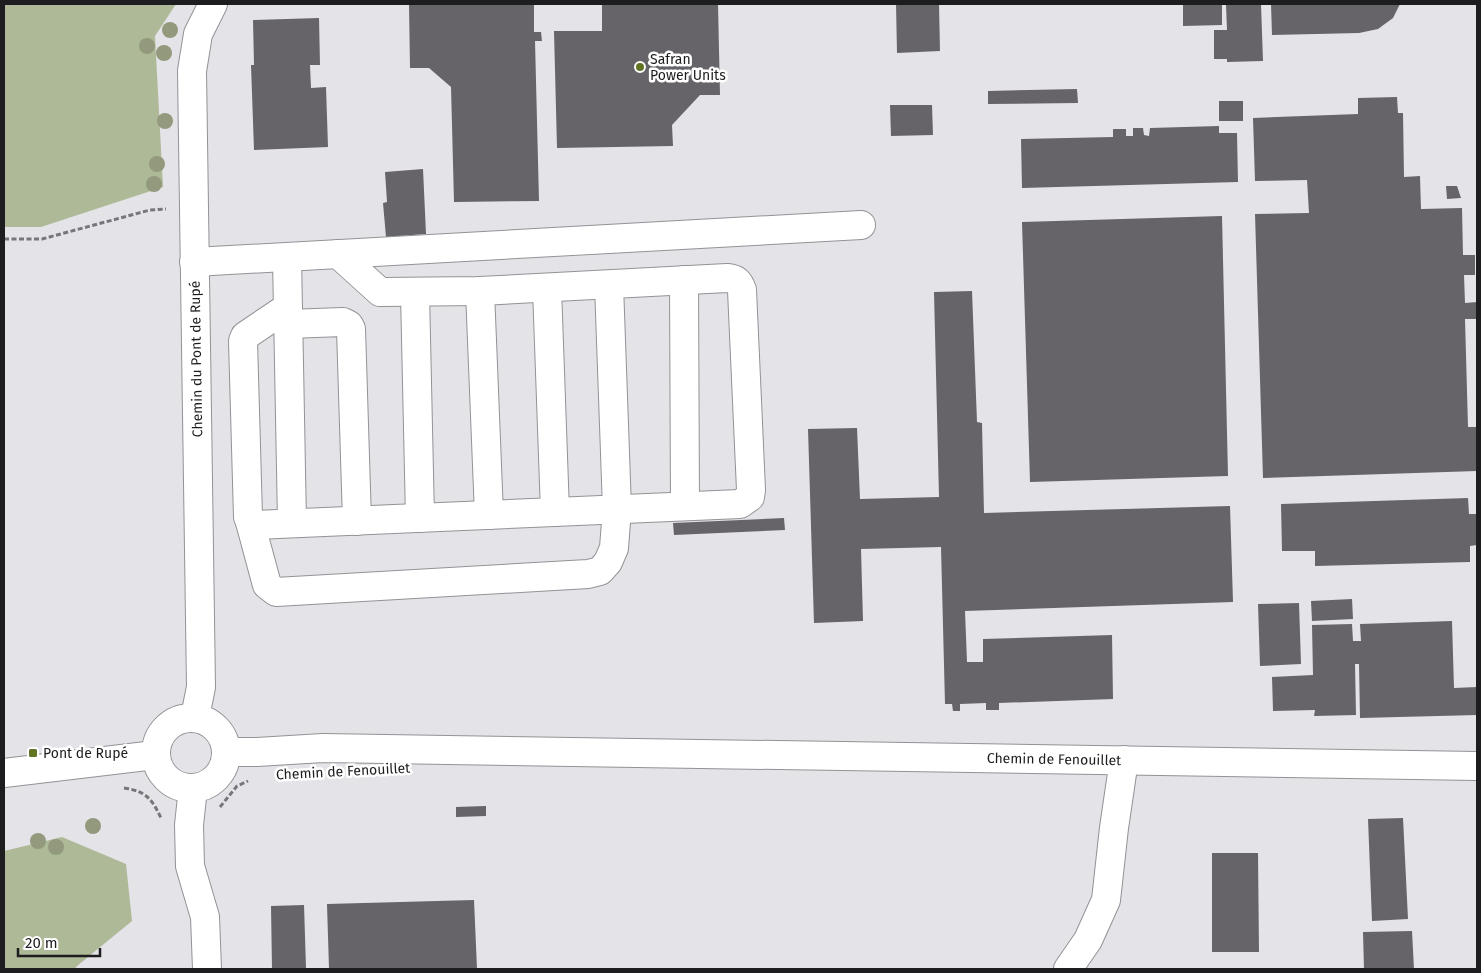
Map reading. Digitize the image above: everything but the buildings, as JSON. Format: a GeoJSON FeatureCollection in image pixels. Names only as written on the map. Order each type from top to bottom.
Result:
{"type":"FeatureCollection","features":[{"type":"Feature","properties":{"kind":"street","name":"Chemin du Pont de Rupé"},"geometry":{"type":"LineString","coordinates":[[195,717],[201,687],[192,71],[198,34],[213,4]]}},
{"type":"Feature","properties":{"kind":"street"},"geometry":{"type":"LineString","coordinates":[[194,262],[861,225]]}},
{"type":"Feature","properties":{"kind":"street"},"geometry":{"type":"LineString","coordinates":[[250,522],[259,525],[292,524],[740,504],[750,496],[742,290],[740,283],[735,279],[684,280],[480,292],[380,292],[338,254]]}},
{"type":"Feature","properties":{"kind":"street"},"geometry":{"type":"LineString","coordinates":[[287,257],[292,524]]}},
{"type":"Feature","properties":{"kind":"street"},"geometry":{"type":"LineString","coordinates":[[684,280],[685,506]]}},
{"type":"Feature","properties":{"kind":"street"},"geometry":{"type":"LineString","coordinates":[[357,521],[351,329],[349,325],[343,322],[288,316],[245,336],[243,341],[248,516],[267,585],[276,592],[588,574],[600,571],[608,562],[614,548],[617,509],[609,285]]}},
{"type":"Feature","properties":{"kind":"street"},"geometry":{"type":"LineString","coordinates":[[547,288],[554,512]]}},
{"type":"Feature","properties":{"kind":"street"},"geometry":{"type":"LineString","coordinates":[[480,292],[489,515]]}},
{"type":"Feature","properties":{"kind":"street"},"geometry":{"type":"LineString","coordinates":[[415,293],[420,518]]}},
{"type":"Feature","properties":{"kind":"street"},"geometry":{"type":"LineString","coordinates":[[195,717],[211,723],[222,736],[226,752],[225,762],[217,776],[204,786],[193,788],[182,787],[172,783],[164,776],[158,766],[155,755],[156,745],[166,727],[180,719],[195,717]]}},
{"type":"Feature","properties":{"kind":"street","name":"Chemin de Fenouillet"},"geometry":{"type":"LineString","coordinates":[[226,752],[323,748],[1477,766]]}},
{"type":"Feature","properties":{"kind":"street"},"geometry":{"type":"LineString","coordinates":[[4,773],[155,755]]}},
{"type":"Feature","properties":{"kind":"street"},"geometry":{"type":"LineString","coordinates":[[1068,969],[1088,940],[1106,900],[1124,760]]}},
{"type":"Feature","properties":{"kind":"street"},"geometry":{"type":"LineString","coordinates":[[193,788],[189,825],[190,866],[206,917],[207,969]]}},
{"type":"Feature","properties":{"kind":"path"},"geometry":{"type":"LineString","coordinates":[[4,239],[42,239],[150,210],[194,207]]}},
{"type":"Feature","properties":{"kind":"path"},"geometry":{"type":"LineString","coordinates":[[118,788],[142,792],[153,801],[162,822],[212,825],[218,810],[237,786],[250,780]]}},
{"type":"Feature","properties":{"kind":"green space"},"geometry":{"type":"Polygon","coordinates":[[[4,4],[176,4],[155,36],[163,187],[41,227],[4,227],[4,4]]]}},
{"type":"Feature","properties":{"kind":"green space"},"geometry":{"type":"Polygon","coordinates":[[[62,837],[126,864],[132,921],[75,969],[4,969],[4,851],[62,837]]]}},
{"type":"Feature","properties":{"kind":"place","name":"Safran Power Units"},"geometry":{"type":"Point","coordinates":[640,67]}},
{"type":"Feature","properties":{"kind":"place","name":"Pont de Rupé"},"geometry":{"type":"Point","coordinates":[33,753]}}]}
